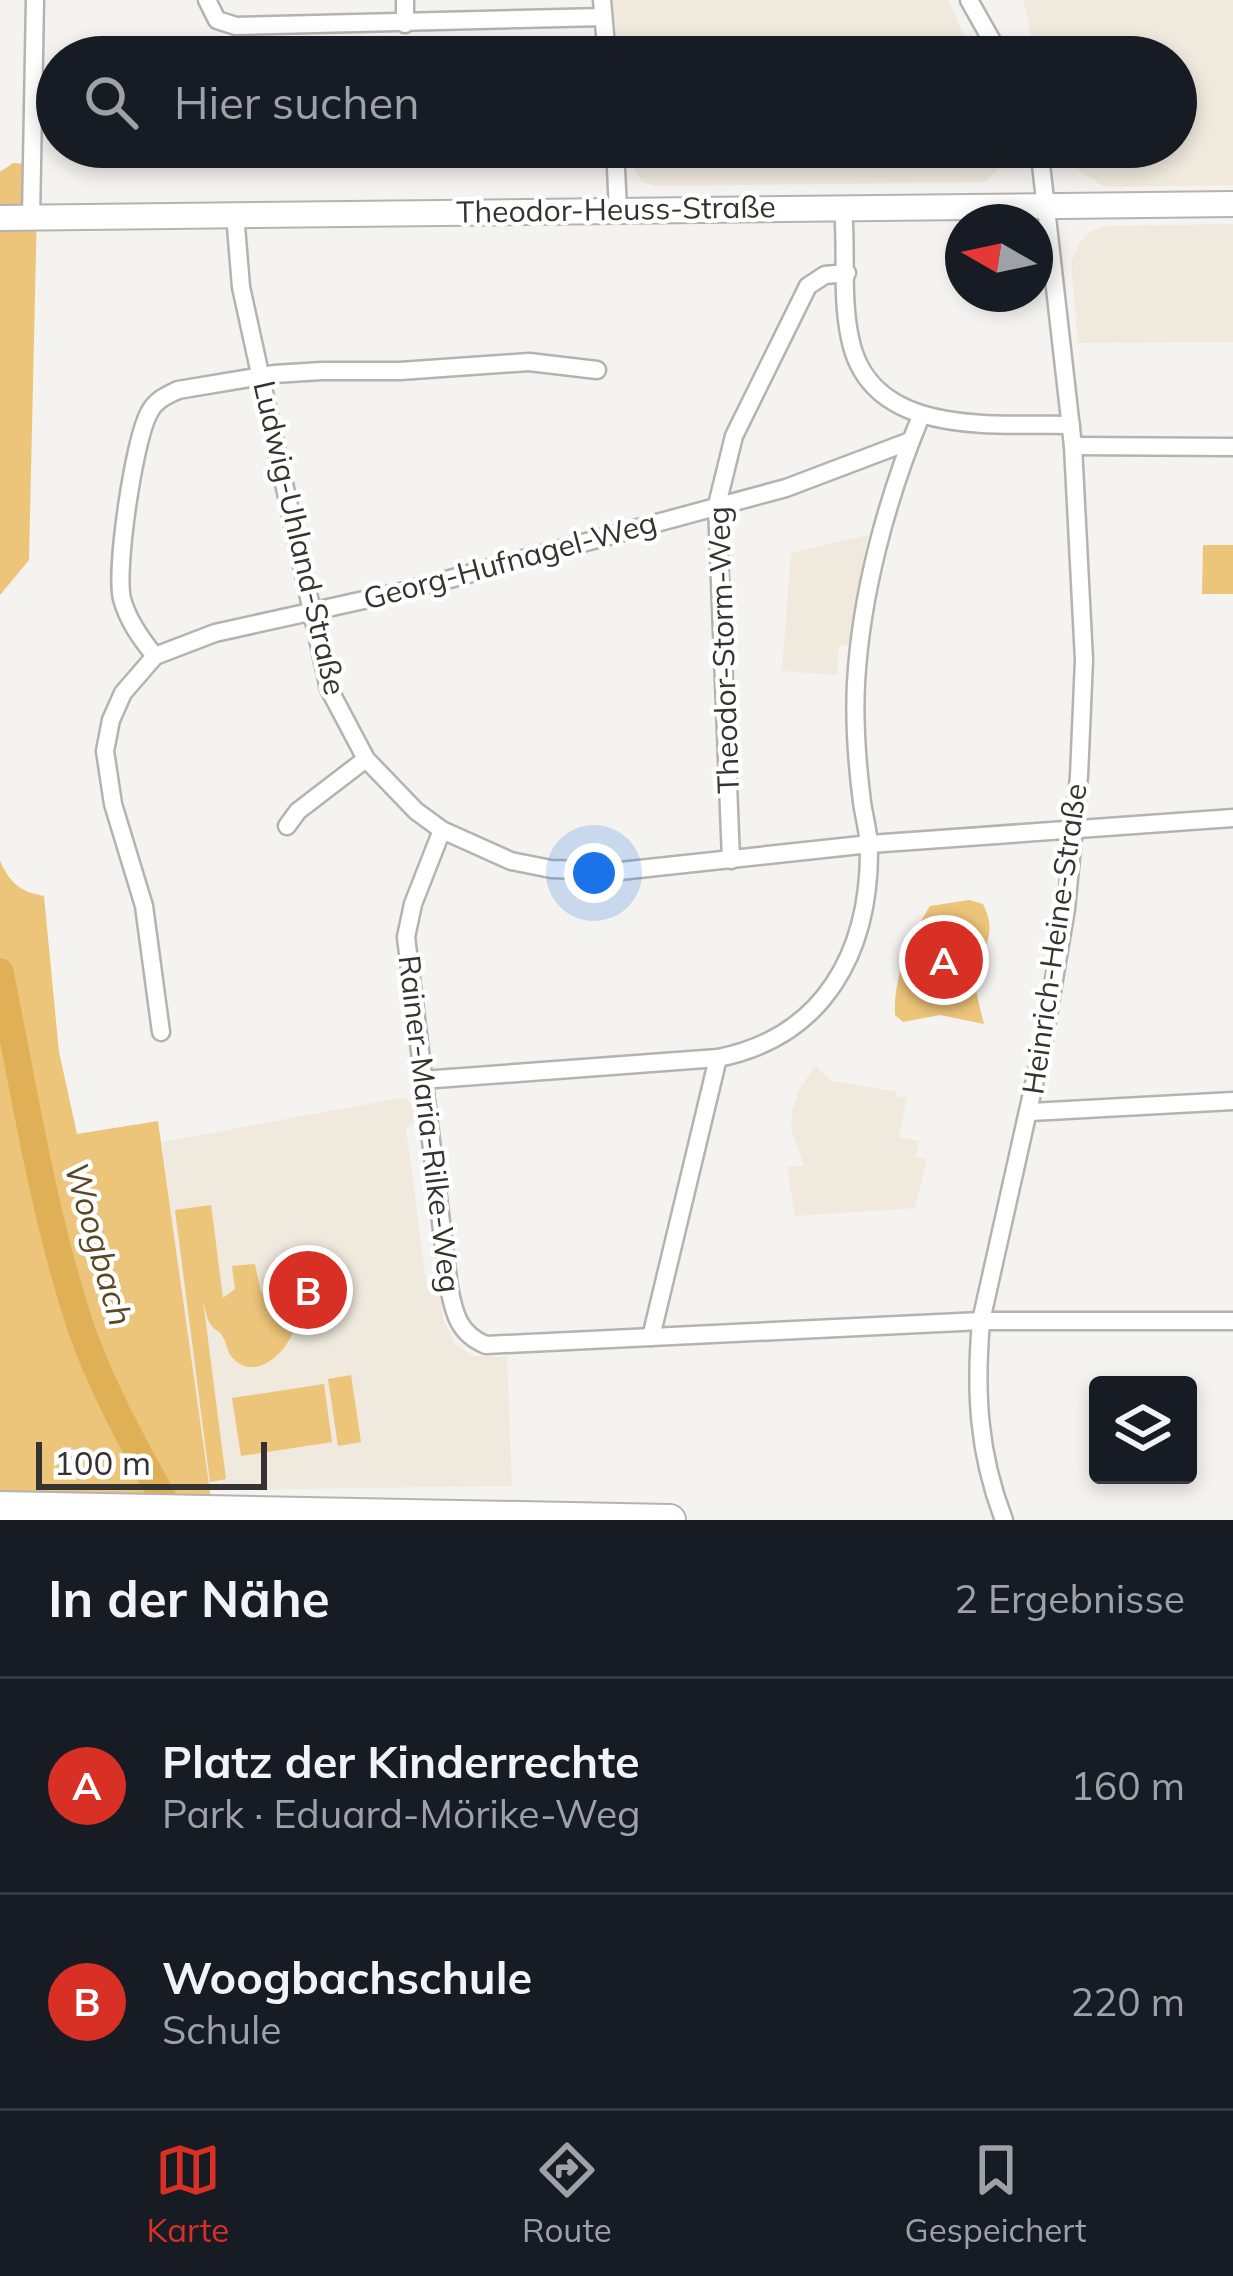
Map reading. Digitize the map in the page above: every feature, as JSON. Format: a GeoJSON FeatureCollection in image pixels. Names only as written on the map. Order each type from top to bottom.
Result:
{"type":"FeatureCollection","features":[{"type":"Feature","properties":{"kind":"highway"},"geometry":{"type":"LineString","coordinates":[[0,1507],[670,1520]]}},
{"type":"Feature","properties":{"kind":"main road","name":"Theodor-Heuss-Straße"},"geometry":{"type":"LineString","coordinates":[[1053,206],[1233,204]]}},
{"type":"Feature","properties":{"kind":"main road","name":"Theodor-Heuss-Straße"},"geometry":{"type":"LineString","coordinates":[[0,218],[945,207]]}},
{"type":"Feature","properties":{"kind":"street"},"geometry":{"type":"LineString","coordinates":[[31,217],[34,0]]}},
{"type":"Feature","properties":{"kind":"street"},"geometry":{"type":"LineString","coordinates":[[207,0],[217,20],[236,26],[405,24],[603,9]]}},
{"type":"Feature","properties":{"kind":"street"},"geometry":{"type":"LineString","coordinates":[[405,0],[405,24]]}},
{"type":"Feature","properties":{"kind":"street"},"geometry":{"type":"LineString","coordinates":[[969,0],[989,36]]}},
{"type":"Feature","properties":{"kind":"street"},"geometry":{"type":"LineString","coordinates":[[616,168],[618,211]]}},
{"type":"Feature","properties":{"kind":"street","name":"Heinrich-Heine-Straße"},"geometry":{"type":"LineString","coordinates":[[1042,168],[1047,204]]}},
{"type":"Feature","properties":{"kind":"street"},"geometry":{"type":"LineString","coordinates":[[843,208],[850,338],[865,375],[892,402],[921,416],[962,422],[1071,425]]}},
{"type":"Feature","properties":{"kind":"street","name":"Ludwig-Uhland-Straße"},"geometry":{"type":"LineString","coordinates":[[235,214],[242,287],[329,689],[366,759],[416,811],[442,830],[511,861],[551,869],[620,871],[870,844],[1233,818]]}},
{"type":"Feature","properties":{"kind":"street","name":"Heinrich-Heine-Straße"},"geometry":{"type":"LineString","coordinates":[[1004,1520],[982,1455],[977,1412],[981,1321],[1031,1112],[1066,909],[1084,660],[1071,425],[1053,261]]}},
{"type":"Feature","properties":{"kind":"street","name":"Theodor-Storm-Weg"},"geometry":{"type":"LineString","coordinates":[[731,860],[717,506],[734,436],[808,286],[825,275],[847,273]]}},
{"type":"Feature","properties":{"kind":"street"},"geometry":{"type":"LineString","coordinates":[[161,1032],[144,906],[113,804],[105,751],[111,720],[124,693],[155,656],[131,623],[119,569],[147,416],[153,405],[178,390],[306,372],[529,362],[597,370]]}},
{"type":"Feature","properties":{"kind":"street"},"geometry":{"type":"LineString","coordinates":[[422,1080],[718,1058],[757,1048],[798,1028],[830,989],[856,938],[867,888],[870,844],[857,745],[859,654],[872,573],[921,416]]}},
{"type":"Feature","properties":{"kind":"street","name":"Georg-Hufnagel-Weg"},"geometry":{"type":"LineString","coordinates":[[155,656],[215,633],[409,590],[786,488],[910,441]]}},
{"type":"Feature","properties":{"kind":"street"},"geometry":{"type":"LineString","coordinates":[[1072,446],[1233,447]]}},
{"type":"Feature","properties":{"kind":"street"},"geometry":{"type":"LineString","coordinates":[[287,826],[366,759]]}},
{"type":"Feature","properties":{"kind":"street","name":"Rainer-Maria-Rilke-Weg"},"geometry":{"type":"LineString","coordinates":[[442,830],[426,864],[406,937],[448,1288],[454,1317],[465,1332],[486,1345],[981,1321],[1233,1321]]}},
{"type":"Feature","properties":{"kind":"street"},"geometry":{"type":"LineString","coordinates":[[651,1337],[718,1058]]}},
{"type":"Feature","properties":{"kind":"street"},"geometry":{"type":"LineString","coordinates":[[1031,1112],[1233,1101]]}},
{"type":"Feature","properties":{"kind":"shaded area"},"geometry":{"type":"Polygon","coordinates":[[[613,0],[948,0],[964,36],[616,36],[613,0]]]}},
{"type":"Feature","properties":{"kind":"shaded area"},"geometry":{"type":"Polygon","coordinates":[[[1023,0],[1233,0],[1233,185],[1104,187],[1077,168],[1197,168],[1197,36],[1031,36],[1023,0]]]}},
{"type":"Feature","properties":{"kind":"shaded area"},"geometry":{"type":"Polygon","coordinates":[[[13,163],[36,164],[38,168],[29,560],[0,595],[0,172],[13,163]]]}},
{"type":"Feature","properties":{"kind":"shaded area"},"geometry":{"type":"Polygon","coordinates":[[[634,168],[999,168],[985,182],[656,186],[643,182],[634,168]]]}},
{"type":"Feature","properties":{"kind":"shaded area"},"geometry":{"type":"Polygon","coordinates":[[[1233,224],[1233,342],[1078,343],[1071,263],[1079,243],[1091,231],[1106,226],[1233,224]]]}},
{"type":"Feature","properties":{"kind":"shaded area"},"geometry":{"type":"Polygon","coordinates":[[[868,535],[852,622],[857,623],[854,646],[839,645],[837,675],[782,671],[791,553],[868,535]]]}},
{"type":"Feature","properties":{"kind":"shaded area"},"geometry":{"type":"Polygon","coordinates":[[[1203,545],[1233,545],[1233,594],[1202,594],[1203,545]]]}},
{"type":"Feature","properties":{"kind":"shaded area"},"geometry":{"type":"Polygon","coordinates":[[[0,861],[17,885],[44,896],[59,1052],[77,1134],[158,1121],[211,1499],[0,1494],[0,861]]]}},
{"type":"Feature","properties":{"kind":"shaded area"},"geometry":{"type":"Polygon","coordinates":[[[969,900],[983,904],[990,927],[976,983],[984,1024],[940,1015],[903,1022],[895,1015],[897,987],[923,918],[930,906],[969,900]]]}},
{"type":"Feature","properties":{"kind":"shaded area"},"geometry":{"type":"Polygon","coordinates":[[[815,1066],[832,1081],[897,1092],[896,1096],[907,1098],[899,1137],[919,1141],[916,1157],[927,1159],[915,1208],[795,1216],[787,1167],[804,1166],[791,1129],[792,1110],[815,1066]]]}},
{"type":"Feature","properties":{"kind":"shaded area"},"geometry":{"type":"Polygon","coordinates":[[[406,1097],[419,1117],[406,1129],[427,1287],[441,1294],[443,1319],[455,1344],[473,1356],[507,1357],[512,1486],[209,1490],[162,1142],[406,1097]]]}},
{"type":"Feature","properties":{"kind":"shaded area"},"geometry":{"type":"Polygon","coordinates":[[[211,1205],[223,1298],[235,1289],[232,1266],[255,1264],[261,1292],[296,1319],[282,1351],[252,1367],[230,1355],[222,1335],[209,1322],[203,1301],[226,1479],[210,1482],[175,1210],[211,1205]]]}},
{"type":"Feature","properties":{"kind":"shaded area"},"geometry":{"type":"Polygon","coordinates":[[[351,1375],[361,1442],[338,1446],[328,1379],[351,1375]]]}},
{"type":"Feature","properties":{"kind":"shaded area"},"geometry":{"type":"Polygon","coordinates":[[[324,1384],[332,1442],[241,1456],[232,1398],[324,1384]]]}},
{"type":"Feature","properties":{"kind":"waterway","name":"Woogbach"},"geometry":{"type":"LineString","coordinates":[[0,972],[44,1192],[79,1322],[110,1398],[175,1520]]}},
{"type":"Feature","properties":{"kind":"waterway"},"geometry":{"type":"LineString","coordinates":[[27,1105],[38,1109]]}},
{"type":"Feature","properties":{"kind":"place","name":"Platz der Kinderrechte"},"geometry":{"type":"Point","coordinates":[944,960]}},
{"type":"Feature","properties":{"kind":"place","name":"Woogbachschule"},"geometry":{"type":"Point","coordinates":[308,1290]}}]}
